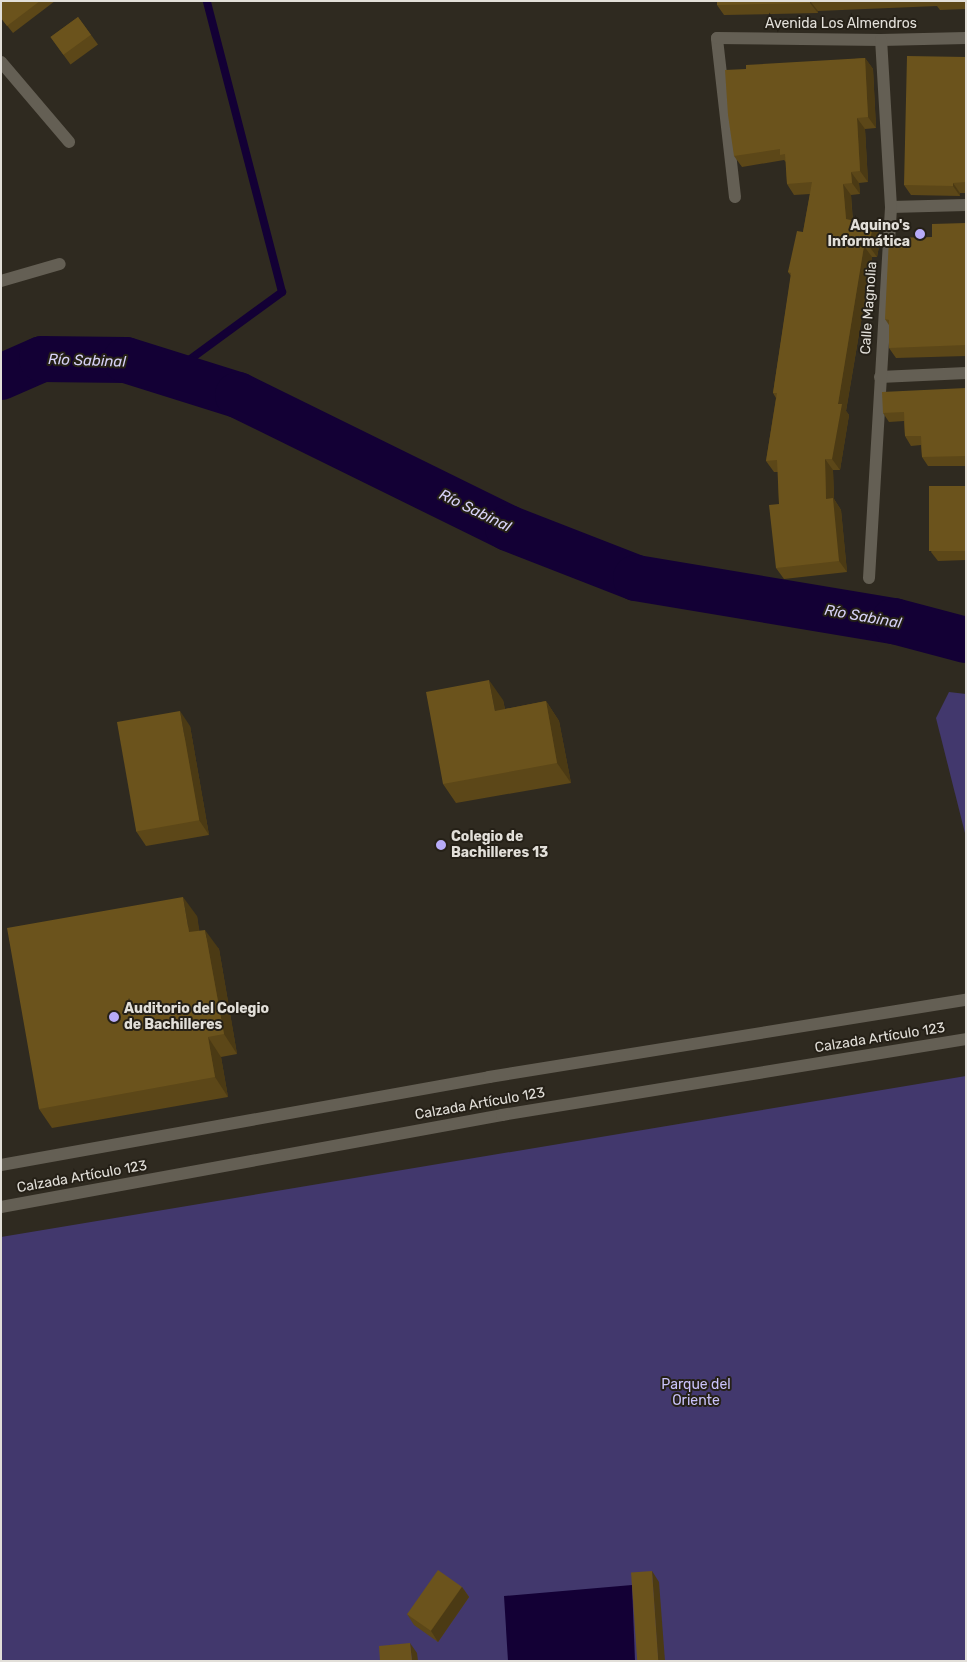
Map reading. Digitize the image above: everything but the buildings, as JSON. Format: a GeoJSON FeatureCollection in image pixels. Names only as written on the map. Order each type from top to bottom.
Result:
{"type":"FeatureCollection","features":[{"type":"Feature","properties":{"kind":"main road","name":"Avenida Los Almendros"},"geometry":{"type":"LineString","coordinates":[[735,197],[717,38],[881,40],[966,38]]}},
{"type":"Feature","properties":{"kind":"main road","name":"Calle Magnolia"},"geometry":{"type":"LineString","coordinates":[[869,578],[890,207],[881,40]]}},
{"type":"Feature","properties":{"kind":"main road"},"geometry":{"type":"LineString","coordinates":[[2,64],[69,142]]}},
{"type":"Feature","properties":{"kind":"main road"},"geometry":{"type":"LineString","coordinates":[[890,207],[966,205]]}},
{"type":"Feature","properties":{"kind":"main road"},"geometry":{"type":"LineString","coordinates":[[1,281],[60,264]]}},
{"type":"Feature","properties":{"kind":"main road"},"geometry":{"type":"LineString","coordinates":[[880,377],[966,373]]}},
{"type":"Feature","properties":{"kind":"main road","name":"Calzada Artículo 123"},"geometry":{"type":"LineString","coordinates":[[1,1165],[489,1077],[966,1000]]}},
{"type":"Feature","properties":{"kind":"main road","name":"Calzada Artículo 123"},"geometry":{"type":"LineString","coordinates":[[1,1207],[502,1115],[966,1039]]}},
{"type":"Feature","properties":{"kind":"green space"},"geometry":{"type":"Polygon","coordinates":[[[949,692],[966,694],[966,837],[936,718],[949,692]]]}},
{"type":"Feature","properties":{"kind":"green space","name":"Parque del Oriente"},"geometry":{"type":"Polygon","coordinates":[[[966,1076],[966,1661],[1,1661],[1,1237],[966,1076]]]}},
{"type":"Feature","properties":{"kind":"shaded area"},"geometry":{"type":"Polygon","coordinates":[[[632,1585],[635,1661],[508,1661],[504,1596],[632,1585]]]}},
{"type":"Feature","properties":{"kind":"waterway"},"geometry":{"type":"LineString","coordinates":[[170,374],[282,292],[207,1]]}},
{"type":"Feature","properties":{"kind":"waterway","name":"Río Sabinal"},"geometry":{"type":"LineString","coordinates":[[1,377],[42,359],[126,360],[238,395],[508,528],[636,578],[894,621],[966,640]]}},
{"type":"Feature","properties":{"kind":"place","name":"Aquino's Informática"},"geometry":{"type":"Point","coordinates":[920,234]}},
{"type":"Feature","properties":{"kind":"place","name":"Colegio de Bachilleres 13"},"geometry":{"type":"Point","coordinates":[441,845]}},
{"type":"Feature","properties":{"kind":"place","name":"Auditorio del Colegio de Bachilleres"},"geometry":{"type":"Point","coordinates":[114,1017]}}]}
